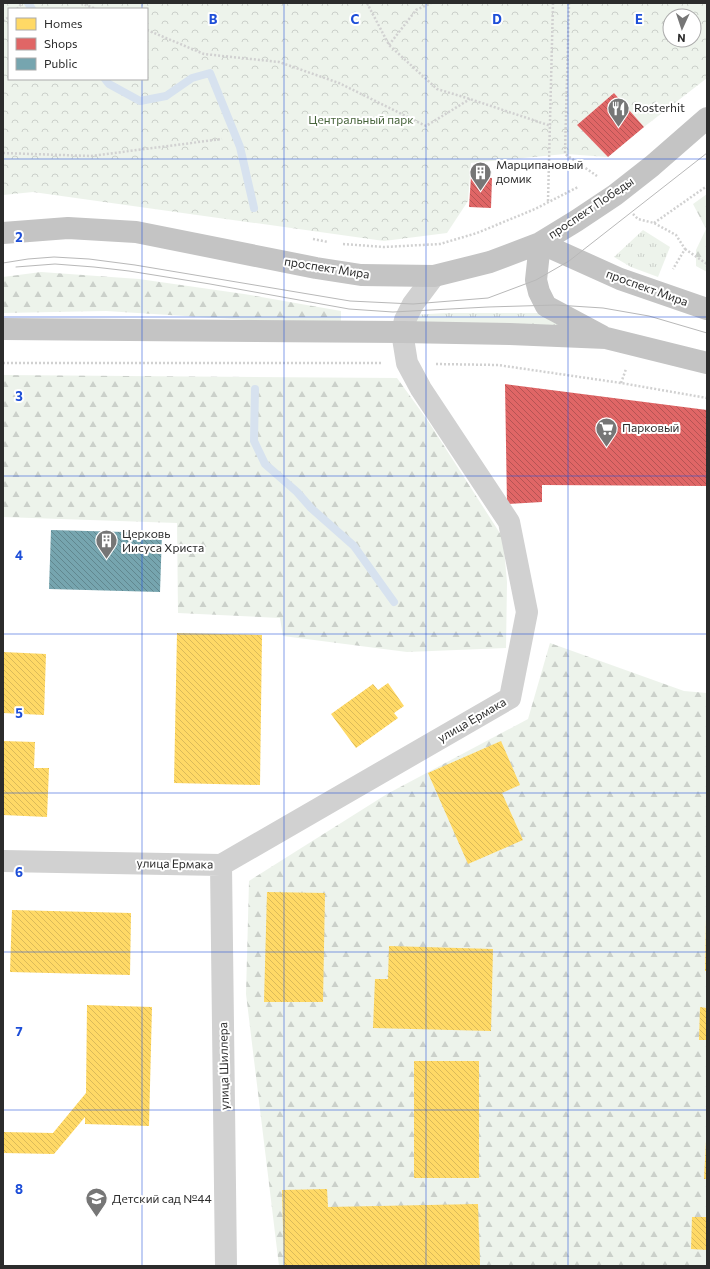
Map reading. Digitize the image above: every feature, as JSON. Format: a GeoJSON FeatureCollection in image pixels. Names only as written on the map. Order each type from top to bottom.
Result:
{"type":"FeatureCollection","features":[{"type":"Feature","properties":{"kind":"main road","name":"проспект Победы"},"geometry":{"type":"LineString","coordinates":[[606,338],[546,306],[539,292],[536,280],[540,243],[615,195],[652,166],[707,118]]}},
{"type":"Feature","properties":{"kind":"main road","name":"проспект Мира"},"geometry":{"type":"LineString","coordinates":[[3,233],[68,228],[136,232],[316,268],[360,275],[434,276],[490,262],[540,243],[620,280],[707,309]]}},
{"type":"Feature","properties":{"kind":"main road"},"geometry":{"type":"LineString","coordinates":[[3,329],[402,332],[606,338],[707,363]]}},
{"type":"Feature","properties":{"kind":"street","name":"улица Ермака"},"geometry":{"type":"LineString","coordinates":[[3,861],[220,865],[510,698],[527,612],[509,522],[421,389],[407,363],[402,332],[405,320],[413,304],[434,276]]}},
{"type":"Feature","properties":{"kind":"street","name":"улица Шиллера"},"geometry":{"type":"LineString","coordinates":[[220,865],[226,1266]]}},
{"type":"Feature","properties":{"kind":"path"},"geometry":{"type":"LineString","coordinates":[[81,3],[94,8]]}},
{"type":"Feature","properties":{"kind":"path"},"geometry":{"type":"LineString","coordinates":[[367,3],[389,45],[437,89],[550,126]]}},
{"type":"Feature","properties":{"kind":"path"},"geometry":{"type":"LineString","coordinates":[[389,45],[416,10],[431,3]]}},
{"type":"Feature","properties":{"kind":"path"},"geometry":{"type":"LineString","coordinates":[[548,202],[553,3]]}},
{"type":"Feature","properties":{"kind":"path"},"geometry":{"type":"LineString","coordinates":[[565,154],[569,3]]}},
{"type":"Feature","properties":{"kind":"path"},"geometry":{"type":"LineString","coordinates":[[148,30],[204,54],[279,62],[338,83],[426,126],[470,99]]}},
{"type":"Feature","properties":{"kind":"path"},"geometry":{"type":"LineString","coordinates":[[3,152],[91,156],[222,139]]}},
{"type":"Feature","properties":{"kind":"path"},"geometry":{"type":"LineString","coordinates":[[590,180],[598,176]]}},
{"type":"Feature","properties":{"kind":"path"},"geometry":{"type":"LineString","coordinates":[[341,244],[384,247],[440,244],[477,233],[536,209],[584,183]]}},
{"type":"Feature","properties":{"kind":"path"},"geometry":{"type":"LineString","coordinates":[[654,223],[707,186]]}},
{"type":"Feature","properties":{"kind":"path"},"geometry":{"type":"LineString","coordinates":[[312,239],[334,243]]}},
{"type":"Feature","properties":{"kind":"path"},"geometry":{"type":"LineString","coordinates":[[685,249],[706,263]]}},
{"type":"Feature","properties":{"kind":"path"},"geometry":{"type":"LineString","coordinates":[[3,362],[407,363],[498,365],[621,383],[707,398]]}},
{"type":"Feature","properties":{"kind":"green space","name":"Центральный парк"},"geometry":{"type":"Polygon","coordinates":[[[3,3],[707,3],[707,78],[644,127],[614,93],[577,125],[608,157],[565,154],[471,163],[468,201],[447,233],[384,241],[33,192],[3,195],[3,3]]]}},
{"type":"Feature","properties":{"kind":"green space"},"geometry":{"type":"Polygon","coordinates":[[[707,194],[707,272],[696,266],[696,250],[706,229],[693,204],[707,194]]]}},
{"type":"Feature","properties":{"kind":"green space"},"geometry":{"type":"Polygon","coordinates":[[[643,230],[670,247],[658,277],[631,267],[614,257],[643,230]]]}},
{"type":"Feature","properties":{"kind":"green space"},"geometry":{"type":"Polygon","coordinates":[[[41,272],[139,279],[244,294],[341,311],[341,324],[294,323],[106,311],[3,313],[3,277],[41,272]]]}},
{"type":"Feature","properties":{"kind":"green space"},"geometry":{"type":"Polygon","coordinates":[[[445,313],[549,313],[559,325],[413,325],[413,315],[445,313]]]}},
{"type":"Feature","properties":{"kind":"green space"},"geometry":{"type":"Polygon","coordinates":[[[3,375],[397,378],[428,421],[503,538],[507,582],[506,648],[407,652],[283,636],[280,618],[178,613],[177,523],[3,517],[3,375]]]}},
{"type":"Feature","properties":{"kind":"green space"},"geometry":{"type":"Polygon","coordinates":[[[550,643],[684,691],[707,693],[707,1266],[279,1266],[246,994],[249,881],[387,794],[528,719],[550,643]]]}},
{"type":"Feature","properties":{"kind":"building: Homes"},"geometry":{"type":"Polygon","coordinates":[[[177,633],[262,635],[260,785],[174,783],[177,633]]]}},
{"type":"Feature","properties":{"kind":"building: Homes"},"geometry":{"type":"Polygon","coordinates":[[[3,652],[46,654],[44,715],[3,713],[3,652]]]}},
{"type":"Feature","properties":{"kind":"building: Homes"},"geometry":{"type":"Polygon","coordinates":[[[388,683],[404,706],[394,713],[398,718],[356,748],[331,714],[373,684],[378,690],[388,683]]]}},
{"type":"Feature","properties":{"kind":"building: Homes"},"geometry":{"type":"Polygon","coordinates":[[[3,741],[35,742],[34,768],[49,768],[47,817],[3,815],[3,741]]]}},
{"type":"Feature","properties":{"kind":"building: Homes"},"geometry":{"type":"Polygon","coordinates":[[[501,741],[520,785],[502,793],[523,840],[468,864],[428,773],[501,741]]]}},
{"type":"Feature","properties":{"kind":"building: Homes"},"geometry":{"type":"Polygon","coordinates":[[[267,892],[325,893],[323,1002],[264,1002],[267,892]]]}},
{"type":"Feature","properties":{"kind":"building: Homes"},"geometry":{"type":"Polygon","coordinates":[[[12,910],[131,913],[130,975],[10,972],[12,910]]]}},
{"type":"Feature","properties":{"kind":"building: Homes"},"geometry":{"type":"Polygon","coordinates":[[[706,919],[707,971],[705,971],[706,919]]]}},
{"type":"Feature","properties":{"kind":"building: Homes"},"geometry":{"type":"Polygon","coordinates":[[[389,946],[493,949],[491,1031],[373,1028],[375,979],[388,979],[389,946]]]}},
{"type":"Feature","properties":{"kind":"building: Homes"},"geometry":{"type":"Polygon","coordinates":[[[87,1005],[152,1007],[149,1126],[85,1124],[85,1117],[54,1154],[3,1153],[3,1132],[53,1133],[86,1093],[87,1005]]]}},
{"type":"Feature","properties":{"kind":"building: Homes"},"geometry":{"type":"Polygon","coordinates":[[[700,1007],[707,1008],[707,1040],[699,1040],[700,1007]]]}},
{"type":"Feature","properties":{"kind":"building: Homes"},"geometry":{"type":"Polygon","coordinates":[[[414,1061],[479,1061],[479,1178],[414,1178],[414,1061]]]}},
{"type":"Feature","properties":{"kind":"building: Homes"},"geometry":{"type":"Polygon","coordinates":[[[706,1141],[707,1179],[704,1179],[706,1141]]]}},
{"type":"Feature","properties":{"kind":"building: Homes"},"geometry":{"type":"Polygon","coordinates":[[[327,1189],[328,1207],[478,1204],[480,1265],[284,1266],[282,1190],[327,1189]]]}},
{"type":"Feature","properties":{"kind":"building: Homes"},"geometry":{"type":"Polygon","coordinates":[[[692,1217],[707,1217],[707,1250],[691,1249],[692,1217]]]}},
{"type":"Feature","properties":{"kind":"building: Shops"},"geometry":{"type":"Polygon","coordinates":[[[614,93],[644,127],[608,157],[577,125],[614,93]]]}},
{"type":"Feature","properties":{"kind":"building: Shops","name":"Марципановый домик"},"geometry":{"type":"Polygon","coordinates":[[[471,176],[492,178],[491,208],[469,207],[471,176]]]}},
{"type":"Feature","properties":{"kind":"building: Shops","name":"Парковый"},"geometry":{"type":"Polygon","coordinates":[[[505,384],[707,410],[707,486],[542,485],[542,502],[507,504],[505,384]]]}},
{"type":"Feature","properties":{"kind":"building: Public","name":"Церковь Иисуса Христа"},"geometry":{"type":"Polygon","coordinates":[[[51,530],[162,533],[160,592],[49,589],[51,530]]]}},
{"type":"Feature","properties":{"kind":"waterway"},"geometry":{"type":"LineString","coordinates":[[28,3],[31,8]]}},
{"type":"Feature","properties":{"kind":"waterway"},"geometry":{"type":"LineString","coordinates":[[106,80],[109,84],[140,101],[166,96],[192,78],[210,73],[240,147],[254,208]]}},
{"type":"Feature","properties":{"kind":"waterway"},"geometry":{"type":"LineString","coordinates":[[255,389],[254,441],[265,464],[354,546],[394,602]]}},
{"type":"Feature","properties":{"kind":"tram line"},"geometry":{"type":"LineString","coordinates":[[3,263],[54,257],[89,259],[135,265],[350,301],[413,304],[488,298],[536,280],[569,261],[707,153]]}},
{"type":"Feature","properties":{"kind":"tram line"},"geometry":{"type":"LineString","coordinates":[[16,267],[55,264],[129,271],[349,309],[393,312],[556,305],[603,308],[649,316],[707,333]]}},
{"type":"Feature","properties":{"kind":"place","name":"Rosterhit"},"geometry":{"type":"Point","coordinates":[618,128]}},
{"type":"Feature","properties":{"kind":"place","name":"Марципановый домик"},"geometry":{"type":"Point","coordinates":[481,192]}},
{"type":"Feature","properties":{"kind":"place","name":"Парковый"},"geometry":{"type":"Point","coordinates":[607,448]}},
{"type":"Feature","properties":{"kind":"place","name":"Церковь Иисуса Христа"},"geometry":{"type":"Point","coordinates":[106,560]}},
{"type":"Feature","properties":{"kind":"place","name":"Детский сад №44"},"geometry":{"type":"Point","coordinates":[96,1218]}}]}
